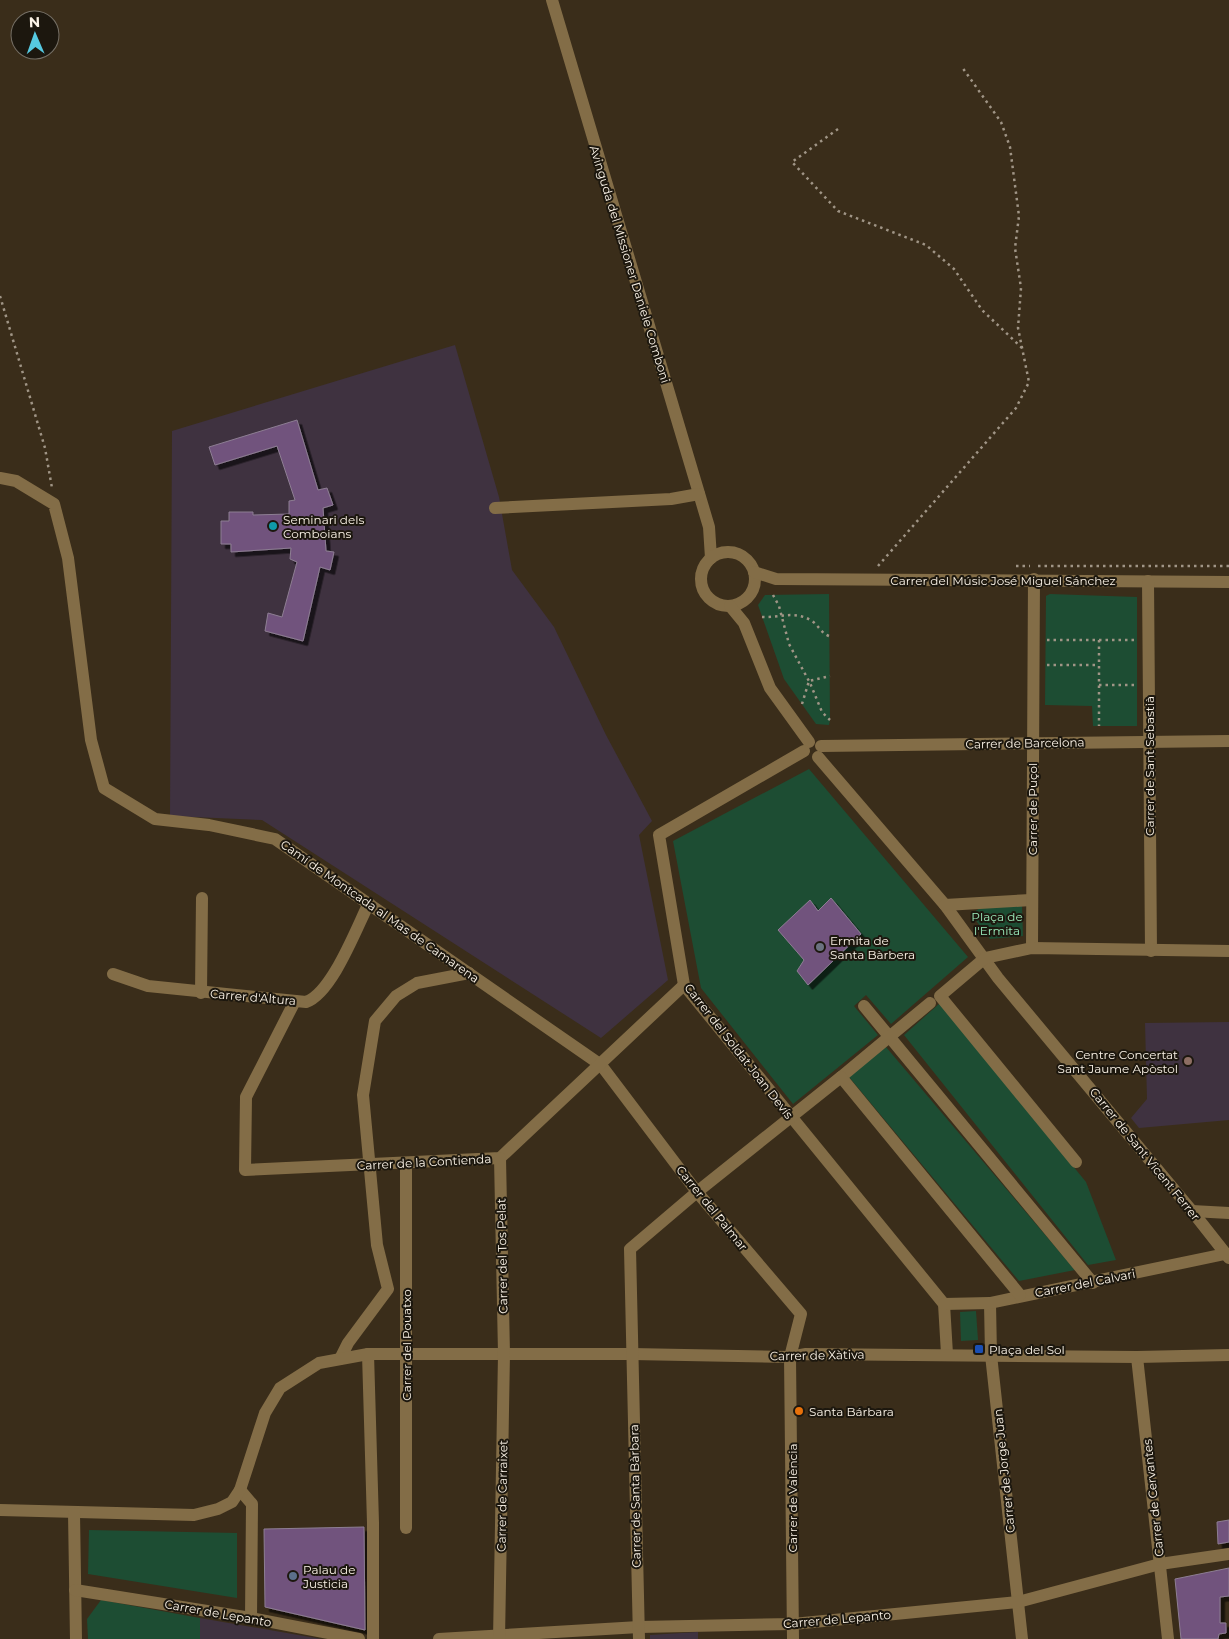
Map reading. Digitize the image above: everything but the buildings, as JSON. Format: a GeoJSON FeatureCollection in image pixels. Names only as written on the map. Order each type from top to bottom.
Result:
{"type":"FeatureCollection","features":[{"type":"Feature","properties":{"kind":"street","name":"Avinguda del Missioner Daniele Comboni"},"geometry":{"type":"LineString","coordinates":[[552,0],[709,527],[711,558]]}},
{"type":"Feature","properties":{"kind":"street"},"geometry":{"type":"LineString","coordinates":[[0,478],[16,482],[54,504]]}},
{"type":"Feature","properties":{"kind":"street"},"geometry":{"type":"LineString","coordinates":[[495,508],[671,500],[699,494]]}},
{"type":"Feature","properties":{"kind":"street","name":"Camí de Montcada al Mas de Camarena"},"geometry":{"type":"LineString","coordinates":[[54,504],[68,558],[91,740],[104,788],[155,819],[209,825],[275,839],[601,1065]]}},
{"type":"Feature","properties":{"kind":"street","name":"Avinguda del Missioner Daniele Comboni"},"geometry":{"type":"LineString","coordinates":[[709,527],[722,544],[736,553]]}},
{"type":"Feature","properties":{"kind":"street"},"geometry":{"type":"LineString","coordinates":[[736,553],[744,557],[754,572],[754,588],[745,600],[730,606],[714,602],[702,589],[701,572],[711,558],[718,554],[736,553]]}},
{"type":"Feature","properties":{"kind":"street","name":"Carrer del Músic José Miguel Sánchez"},"geometry":{"type":"LineString","coordinates":[[754,572],[776,579],[1034,579],[1229,582]]}},
{"type":"Feature","properties":{"kind":"street","name":"Carrer del Músic José Miguel Sánchez"},"geometry":{"type":"LineString","coordinates":[[754,588],[776,579]]}},
{"type":"Feature","properties":{"kind":"street","name":"Carrer de Puçol"},"geometry":{"type":"LineString","coordinates":[[1032,948],[1034,579]]}},
{"type":"Feature","properties":{"kind":"street","name":"Carrer de Sant Sebastià"},"geometry":{"type":"LineString","coordinates":[[1148,581],[1151,951]]}},
{"type":"Feature","properties":{"kind":"street"},"geometry":{"type":"LineString","coordinates":[[744,623],[745,600]]}},
{"type":"Feature","properties":{"kind":"street"},"geometry":{"type":"LineString","coordinates":[[730,606],[744,623],[770,688],[806,746],[810,758],[820,751],[945,905],[984,958]]}},
{"type":"Feature","properties":{"kind":"street","name":"Carrer de Barcelona"},"geometry":{"type":"LineString","coordinates":[[820,751],[1032,742],[1229,741]]}},
{"type":"Feature","properties":{"kind":"street","name":"Carrer del Soldat Joan Devís"},"geometry":{"type":"LineString","coordinates":[[806,746],[659,835],[684,985],[944,1304]]}},
{"type":"Feature","properties":{"kind":"street"},"geometry":{"type":"LineString","coordinates":[[201,993],[202,898]]}},
{"type":"Feature","properties":{"kind":"street"},"geometry":{"type":"LineString","coordinates":[[945,905],[1031,900]]}},
{"type":"Feature","properties":{"kind":"street","name":"Carrer d'Altura"},"geometry":{"type":"LineString","coordinates":[[114,974],[148,986],[201,993],[306,1002],[315,999],[333,974],[369,904]]}},
{"type":"Feature","properties":{"kind":"street"},"geometry":{"type":"LineString","coordinates":[[1076,1162],[940,996],[984,958],[1032,948],[1229,951]]}},
{"type":"Feature","properties":{"kind":"street","name":"Carrer de Sant Vicent Ferrer"},"geometry":{"type":"LineString","coordinates":[[984,958],[998,978],[1192,1211],[1227,1256]]}},
{"type":"Feature","properties":{"kind":"street"},"geometry":{"type":"LineString","coordinates":[[340,1359],[348,1343],[388,1290],[377,1245],[367,1120],[363,1094],[375,1021],[396,996],[417,984],[470,973]]}},
{"type":"Feature","properties":{"kind":"street","name":"Carrer de la Contienda"},"geometry":{"type":"LineString","coordinates":[[295,1002],[246,1098],[245,1170],[500,1158],[684,985]]}},
{"type":"Feature","properties":{"kind":"street"},"geometry":{"type":"LineString","coordinates":[[697,1192],[841,1077],[930,1002]]}},
{"type":"Feature","properties":{"kind":"street"},"geometry":{"type":"LineString","coordinates":[[864,1006],[1093,1283]]}},
{"type":"Feature","properties":{"kind":"street","name":"Carrer del Palmar"},"geometry":{"type":"LineString","coordinates":[[601,1065],[697,1192],[801,1314],[790,1357]]}},
{"type":"Feature","properties":{"kind":"street"},"geometry":{"type":"LineString","coordinates":[[841,1077],[1020,1296]]}},
{"type":"Feature","properties":{"kind":"street","name":"Carrer del Tos Pelat"},"geometry":{"type":"LineString","coordinates":[[500,1158],[504,1354]]}},
{"type":"Feature","properties":{"kind":"street","name":"Carrer del Pouatxo"},"geometry":{"type":"LineString","coordinates":[[406,1163],[406,1528]]}},
{"type":"Feature","properties":{"kind":"street","name":"Carrer de Santa Bàrbara"},"geometry":{"type":"LineString","coordinates":[[639,1633],[630,1249],[697,1192]]}},
{"type":"Feature","properties":{"kind":"street"},"geometry":{"type":"LineString","coordinates":[[1192,1211],[1229,1213]]}},
{"type":"Feature","properties":{"kind":"street","name":"Carrer del Calvari"},"geometry":{"type":"LineString","coordinates":[[944,1304],[990,1303],[1227,1256]]}},
{"type":"Feature","properties":{"kind":"street","name":"Carrer de Jorge Juan"},"geometry":{"type":"LineString","coordinates":[[990,1303],[991,1355],[1022,1639]]}},
{"type":"Feature","properties":{"kind":"street"},"geometry":{"type":"LineString","coordinates":[[944,1304],[947,1354]]}},
{"type":"Feature","properties":{"kind":"street"},"geometry":{"type":"LineString","coordinates":[[368,1354],[373,1523],[373,1639]]}},
{"type":"Feature","properties":{"kind":"street","name":"Carrer de Xàtiva"},"geometry":{"type":"LineString","coordinates":[[240,1490],[265,1413],[280,1388],[319,1363],[368,1354],[632,1354],[790,1357],[806,1354],[1137,1357],[1229,1355]]}},
{"type":"Feature","properties":{"kind":"street","name":"Carrer de Carraixet"},"geometry":{"type":"LineString","coordinates":[[499,1638],[504,1354]]}},
{"type":"Feature","properties":{"kind":"street","name":"Carrer de València"},"geometry":{"type":"LineString","coordinates":[[790,1357],[793,1639]]}},
{"type":"Feature","properties":{"kind":"street","name":"Carrer de Cervantes"},"geometry":{"type":"LineString","coordinates":[[1137,1357],[1168,1639]]}},
{"type":"Feature","properties":{"kind":"street"},"geometry":{"type":"LineString","coordinates":[[0,1510],[194,1515],[218,1509],[232,1502],[240,1490],[252,1504],[251,1618]]}},
{"type":"Feature","properties":{"kind":"street"},"geometry":{"type":"LineString","coordinates":[[74,1513],[76,1639]]}},
{"type":"Feature","properties":{"kind":"street","name":"Carrer de Lepanto"},"geometry":{"type":"LineString","coordinates":[[439,1639],[639,1633],[793,1624],[1018,1602],[1160,1564],[1229,1554]]}},
{"type":"Feature","properties":{"kind":"street","name":"Carrer de Lepanto"},"geometry":{"type":"LineString","coordinates":[[75,1590],[251,1618],[359,1639]]}},
{"type":"Feature","properties":{"kind":"path"},"geometry":{"type":"LineString","coordinates":[[861,578],[879,566],[888,552],[1016,408],[1029,382],[1018,328],[1021,288],[1015,248],[1019,216],[1010,147],[1001,122],[962,67]]}},
{"type":"Feature","properties":{"kind":"path"},"geometry":{"type":"LineString","coordinates":[[838,129],[792,162],[838,211],[926,245],[954,269],[982,310],[1023,349]]}},
{"type":"Feature","properties":{"kind":"path"},"geometry":{"type":"LineString","coordinates":[[0,296],[45,448],[54,504]]}},
{"type":"Feature","properties":{"kind":"path"},"geometry":{"type":"LineString","coordinates":[[773,595],[782,616],[789,644],[809,681],[822,712],[830,720]]}},
{"type":"Feature","properties":{"kind":"path"},"geometry":{"type":"LineString","coordinates":[[762,617],[777,618],[793,614],[807,619],[830,636]]}},
{"type":"Feature","properties":{"kind":"path"},"geometry":{"type":"LineString","coordinates":[[1046,640],[1137,640]]}},
{"type":"Feature","properties":{"kind":"path"},"geometry":{"type":"LineString","coordinates":[[1099,726],[1100,640]]}},
{"type":"Feature","properties":{"kind":"path"},"geometry":{"type":"LineString","coordinates":[[1045,665],[1100,665]]}},
{"type":"Feature","properties":{"kind":"path"},"geometry":{"type":"LineString","coordinates":[[809,681],[830,676]]}},
{"type":"Feature","properties":{"kind":"path"},"geometry":{"type":"LineString","coordinates":[[802,704],[809,681]]}},
{"type":"Feature","properties":{"kind":"path"},"geometry":{"type":"LineString","coordinates":[[1099,685],[1137,685]]}},
{"type":"Feature","properties":{"kind":"shaded area"},"geometry":{"type":"Polygon","coordinates":[[[455,345],[499,497],[512,570],[554,627],[606,735],[652,821],[639,835],[668,980],[601,1038],[262,820],[170,816],[172,431],[455,345]]]}},
{"type":"Feature","properties":{"kind":"shaded area","name":"Centre Concertat Sant Jaume Apòstol"},"geometry":{"type":"Polygon","coordinates":[[[1229,1022],[1229,1120],[1139,1128],[1131,1118],[1147,1099],[1145,1023],[1229,1022]]]}},
{"type":"Feature","properties":{"kind":"shaded area"},"geometry":{"type":"Polygon","coordinates":[[[200,1618],[321,1639],[200,1639],[200,1618]]]}},
{"type":"Feature","properties":{"kind":"shaded area"},"geometry":{"type":"Polygon","coordinates":[[[698,1632],[698,1639],[650,1639],[650,1635],[698,1632]]]}},
{"type":"Feature","properties":{"kind":"green space"},"geometry":{"type":"Polygon","coordinates":[[[829,594],[829,725],[816,724],[784,679],[758,605],[765,595],[829,594]]]}},
{"type":"Feature","properties":{"kind":"green space"},"geometry":{"type":"Polygon","coordinates":[[[1050,594],[1137,597],[1137,726],[1093,726],[1092,706],[1045,705],[1046,596],[1050,594]]]}},
{"type":"Feature","properties":{"kind":"green space"},"geometry":{"type":"Polygon","coordinates":[[[809,769],[968,957],[891,1024],[866,995],[854,1006],[878,1035],[793,1104],[701,988],[673,841],[809,769]]]}},
{"type":"Feature","properties":{"kind":"green space","name":"Plaça de l'Ermita"},"geometry":{"type":"Polygon","coordinates":[[[1022,905],[1023,936],[990,939],[971,914],[980,908],[1022,905]]]}},
{"type":"Feature","properties":{"kind":"green space"},"geometry":{"type":"Polygon","coordinates":[[[940,1003],[1086,1182],[1116,1260],[1088,1265],[904,1035],[940,1003]]]}},
{"type":"Feature","properties":{"kind":"green space"},"geometry":{"type":"Polygon","coordinates":[[[886,1047],[1075,1270],[1019,1281],[849,1077],[886,1047]]]}},
{"type":"Feature","properties":{"kind":"green space"},"geometry":{"type":"Polygon","coordinates":[[[976,1311],[978,1340],[961,1341],[960,1312],[976,1311]]]}},
{"type":"Feature","properties":{"kind":"green space"},"geometry":{"type":"Polygon","coordinates":[[[89,1530],[237,1533],[237,1598],[88,1574],[89,1530]]]}},
{"type":"Feature","properties":{"kind":"green space"},"geometry":{"type":"Polygon","coordinates":[[[101,1600],[200,1618],[200,1639],[88,1639],[87,1619],[101,1600]]]}},
{"type":"Feature","properties":{"kind":"place","name":"Seminari dels Comboians"},"geometry":{"type":"Point","coordinates":[273,526]}},
{"type":"Feature","properties":{"kind":"place","name":"Ermita de Santa Bàrbera"},"geometry":{"type":"Point","coordinates":[820,947]}},
{"type":"Feature","properties":{"kind":"place","name":"Centre Concertat Sant Jaume Apòstol"},"geometry":{"type":"Point","coordinates":[1188,1061]}},
{"type":"Feature","properties":{"kind":"place","name":"Plaça del Sol"},"geometry":{"type":"Point","coordinates":[979,1349]}},
{"type":"Feature","properties":{"kind":"place","name":"Santa Bárbara"},"geometry":{"type":"Point","coordinates":[799,1411]}},
{"type":"Feature","properties":{"kind":"place","name":"Palau de Justicia"},"geometry":{"type":"Point","coordinates":[293,1576]}}]}
